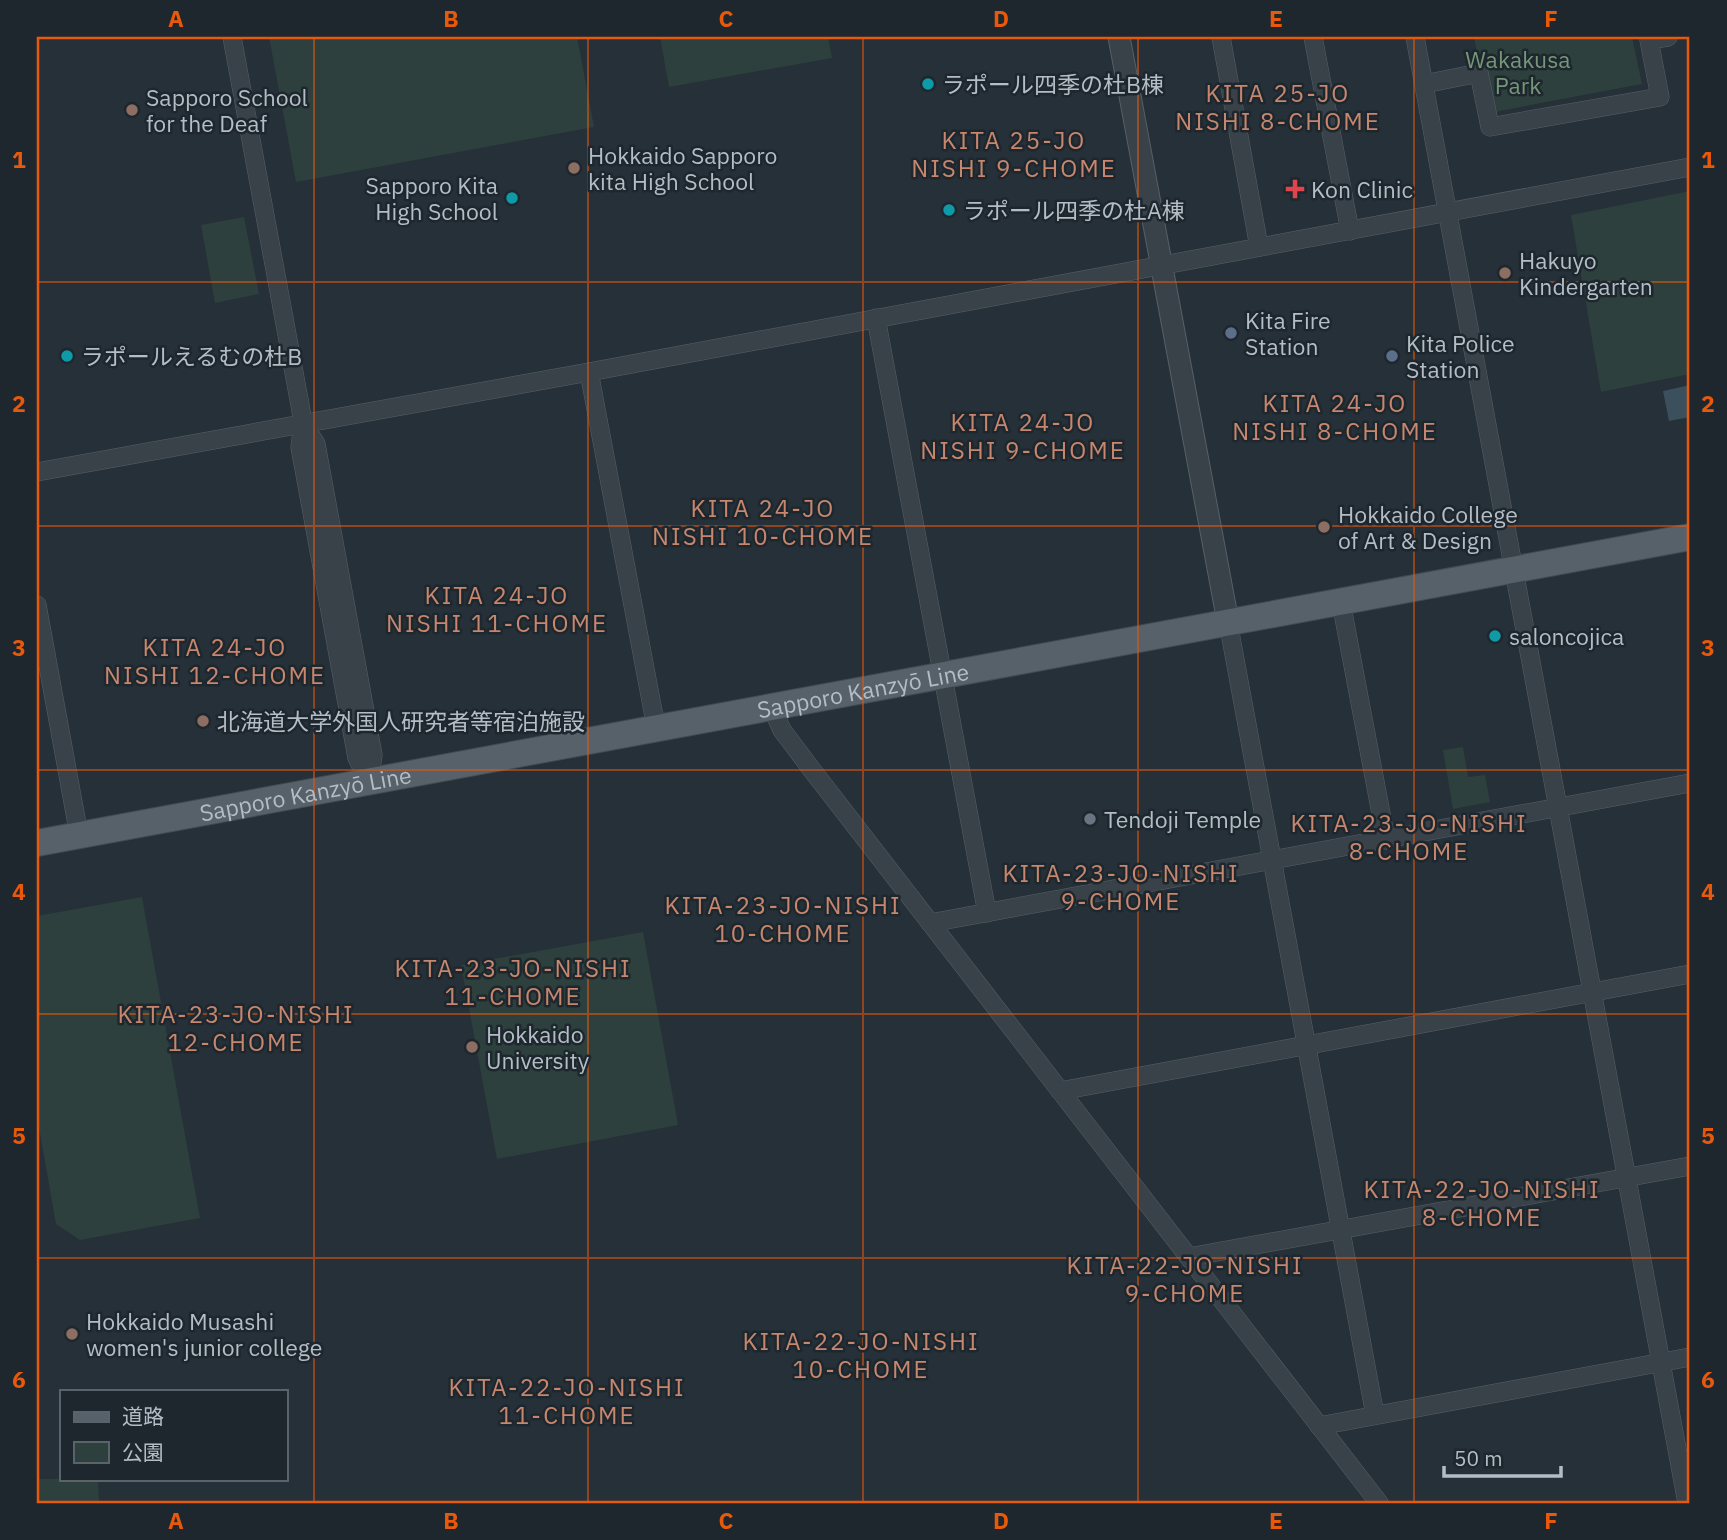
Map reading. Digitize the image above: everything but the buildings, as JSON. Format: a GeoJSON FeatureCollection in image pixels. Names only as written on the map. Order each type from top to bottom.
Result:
{"type":"FeatureCollection","features":[{"type":"Feature","properties":{"kind":"main road","name":"Sapporo Kanzyō Line"},"geometry":{"type":"LineString","coordinates":[[37,843],[1690,537]]}},
{"type":"Feature","properties":{"kind":"street"},"geometry":{"type":"LineString","coordinates":[[232,37],[303,424],[300,447],[335,645],[357,758],[369,782]]}},
{"type":"Feature","properties":{"kind":"street"},"geometry":{"type":"LineString","coordinates":[[1119,37],[1375,1415]]}},
{"type":"Feature","properties":{"kind":"street"},"geometry":{"type":"LineString","coordinates":[[1221,37],[1259,247]]}},
{"type":"Feature","properties":{"kind":"street"},"geometry":{"type":"LineString","coordinates":[[1313,37],[1350,231]]}},
{"type":"Feature","properties":{"kind":"street"},"geometry":{"type":"LineString","coordinates":[[1415,37],[1687,1503]]}},
{"type":"Feature","properties":{"kind":"street"},"geometry":{"type":"LineString","coordinates":[[1424,84],[1479,73],[1490,127],[1660,97],[1649,40],[1668,37]]}},
{"type":"Feature","properties":{"kind":"street"},"geometry":{"type":"LineString","coordinates":[[37,472],[1690,167]]}},
{"type":"Feature","properties":{"kind":"street"},"geometry":{"type":"LineString","coordinates":[[876,318],[987,913]]}},
{"type":"Feature","properties":{"kind":"street"},"geometry":{"type":"LineString","coordinates":[[589,372],[656,727]]}},
{"type":"Feature","properties":{"kind":"street"},"geometry":{"type":"LineString","coordinates":[[1341,602],[1385,840]]}},
{"type":"Feature","properties":{"kind":"street"},"geometry":{"type":"LineString","coordinates":[[37,605],[79,835]]}},
{"type":"Feature","properties":{"kind":"street"},"geometry":{"type":"LineString","coordinates":[[771,706],[782,730],[1380,1503]]}},
{"type":"Feature","properties":{"kind":"street"},"geometry":{"type":"LineString","coordinates":[[930,923],[1690,783]]}},
{"type":"Feature","properties":{"kind":"street"},"geometry":{"type":"LineString","coordinates":[[1060,1091],[1690,974]]}},
{"type":"Feature","properties":{"kind":"street"},"geometry":{"type":"LineString","coordinates":[[1189,1256],[1690,1166]]}},
{"type":"Feature","properties":{"kind":"street"},"geometry":{"type":"LineString","coordinates":[[1319,1426],[1690,1357]]}},
{"type":"Feature","properties":{"kind":"green space"},"geometry":{"type":"Polygon","coordinates":[[[269,37],[577,37],[594,127],[296,182],[269,37]]]}},
{"type":"Feature","properties":{"kind":"green space"},"geometry":{"type":"Polygon","coordinates":[[[660,37],[828,37],[832,58],[669,87],[660,37]]]}},
{"type":"Feature","properties":{"kind":"green space","name":"Wakakusa Park"},"geometry":{"type":"Polygon","coordinates":[[[1474,37],[1632,37],[1642,84],[1489,113],[1474,37]]]}},
{"type":"Feature","properties":{"kind":"green space"},"geometry":{"type":"Polygon","coordinates":[[[1690,191],[1690,374],[1601,392],[1571,215],[1690,191]]]}},
{"type":"Feature","properties":{"kind":"green space"},"geometry":{"type":"Polygon","coordinates":[[[244,217],[259,294],[215,303],[201,225],[244,217]]]}},
{"type":"Feature","properties":{"kind":"green space"},"geometry":{"type":"Polygon","coordinates":[[[1463,747],[1468,777],[1485,775],[1490,802],[1453,809],[1443,750],[1463,747]]]}},
{"type":"Feature","properties":{"kind":"green space"},"geometry":{"type":"Polygon","coordinates":[[[142,897],[200,1218],[80,1240],[56,1224],[37,1116],[37,916],[142,897]]]}},
{"type":"Feature","properties":{"kind":"green space"},"geometry":{"type":"Polygon","coordinates":[[[643,932],[678,1125],[497,1159],[461,965],[643,932]]]}},
{"type":"Feature","properties":{"kind":"green space"},"geometry":{"type":"Polygon","coordinates":[[[37,1479],[98,1480],[99,1503],[37,1503],[37,1479]]]}},
{"type":"Feature","properties":{"kind":"water"},"geometry":{"type":"Polygon","coordinates":[[[1690,385],[1690,417],[1669,421],[1663,391],[1690,385]]]}},
{"type":"Feature","properties":{"kind":"place","name":"ラポール四季の杜B棟"},"geometry":{"type":"Point","coordinates":[928,84]}},
{"type":"Feature","properties":{"kind":"place","name":"Sapporo School for the Deaf"},"geometry":{"type":"Point","coordinates":[132,110]}},
{"type":"Feature","properties":{"kind":"place","name":"Hokkaido Sapporo kita High School"},"geometry":{"type":"Point","coordinates":[574,168]}},
{"type":"Feature","properties":{"kind":"place","name":"Kon Clinic"},"geometry":{"type":"Point","coordinates":[1295,189]}},
{"type":"Feature","properties":{"kind":"place","name":"Sapporo Kita High School"},"geometry":{"type":"Point","coordinates":[512,198]}},
{"type":"Feature","properties":{"kind":"place","name":"ラポール四季の杜A棟"},"geometry":{"type":"Point","coordinates":[949,210]}},
{"type":"Feature","properties":{"kind":"place","name":"Hakuyo Kindergarten"},"geometry":{"type":"Point","coordinates":[1505,273]}},
{"type":"Feature","properties":{"kind":"place","name":"Kita Fire Station"},"geometry":{"type":"Point","coordinates":[1231,333]}},
{"type":"Feature","properties":{"kind":"place","name":"ラポールえるむの杜B"},"geometry":{"type":"Point","coordinates":[67,356]}},
{"type":"Feature","properties":{"kind":"place","name":"Kita Police Station"},"geometry":{"type":"Point","coordinates":[1392,356]}},
{"type":"Feature","properties":{"kind":"place","name":"Hokkaido College of Art & Design"},"geometry":{"type":"Point","coordinates":[1324,527]}},
{"type":"Feature","properties":{"kind":"place","name":"saloncojica"},"geometry":{"type":"Point","coordinates":[1495,636]}},
{"type":"Feature","properties":{"kind":"place","name":"北海道大学外国人研究者等宿泊施設"},"geometry":{"type":"Point","coordinates":[203,721]}},
{"type":"Feature","properties":{"kind":"place","name":"Tendoji Temple"},"geometry":{"type":"Point","coordinates":[1090,819]}},
{"type":"Feature","properties":{"kind":"place","name":"Hokkaido University"},"geometry":{"type":"Point","coordinates":[472,1047]}},
{"type":"Feature","properties":{"kind":"place","name":"Hokkaido Musashi women's junior college"},"geometry":{"type":"Point","coordinates":[72,1334]}},
{"type":"Feature","properties":{"kind":"district","name":"KITA 25-JO NISHI 8-CHOME"},"geometry":{"type":"Point","coordinates":[1278,107]}},
{"type":"Feature","properties":{"kind":"district","name":"KITA 25-JO NISHI 9-CHOME"},"geometry":{"type":"Point","coordinates":[1014,154]}},
{"type":"Feature","properties":{"kind":"district","name":"KITA 24-JO NISHI 8-CHOME"},"geometry":{"type":"Point","coordinates":[1335,417]}},
{"type":"Feature","properties":{"kind":"district","name":"KITA 24-JO NISHI 9-CHOME"},"geometry":{"type":"Point","coordinates":[1023,436]}},
{"type":"Feature","properties":{"kind":"district","name":"KITA 24-JO NISHI 10-CHOME"},"geometry":{"type":"Point","coordinates":[763,522]}},
{"type":"Feature","properties":{"kind":"district","name":"KITA 24-JO NISHI 11-CHOME"},"geometry":{"type":"Point","coordinates":[497,609]}},
{"type":"Feature","properties":{"kind":"district","name":"KITA 24-JO NISHI 12-CHOME"},"geometry":{"type":"Point","coordinates":[215,661]}},
{"type":"Feature","properties":{"kind":"district","name":"KITA-23-JO-NISHI 8-CHOME"},"geometry":{"type":"Point","coordinates":[1409,837]}},
{"type":"Feature","properties":{"kind":"district","name":"KITA-23-JO-NISHI 9-CHOME"},"geometry":{"type":"Point","coordinates":[1121,887]}},
{"type":"Feature","properties":{"kind":"district","name":"KITA-23-JO-NISHI 10-CHOME"},"geometry":{"type":"Point","coordinates":[783,919]}},
{"type":"Feature","properties":{"kind":"district","name":"KITA-23-JO-NISHI 11-CHOME"},"geometry":{"type":"Point","coordinates":[513,982]}},
{"type":"Feature","properties":{"kind":"district","name":"KITA-23-JO-NISHI 12-CHOME"},"geometry":{"type":"Point","coordinates":[236,1028]}},
{"type":"Feature","properties":{"kind":"district","name":"KITA-22-JO-NISHI 8-CHOME"},"geometry":{"type":"Point","coordinates":[1482,1203]}},
{"type":"Feature","properties":{"kind":"district","name":"KITA-22-JO-NISHI 9-CHOME"},"geometry":{"type":"Point","coordinates":[1185,1279]}},
{"type":"Feature","properties":{"kind":"district","name":"KITA-22-JO-NISHI 10-CHOME"},"geometry":{"type":"Point","coordinates":[861,1355]}},
{"type":"Feature","properties":{"kind":"district","name":"KITA-22-JO-NISHI 11-CHOME"},"geometry":{"type":"Point","coordinates":[567,1401]}}]}
